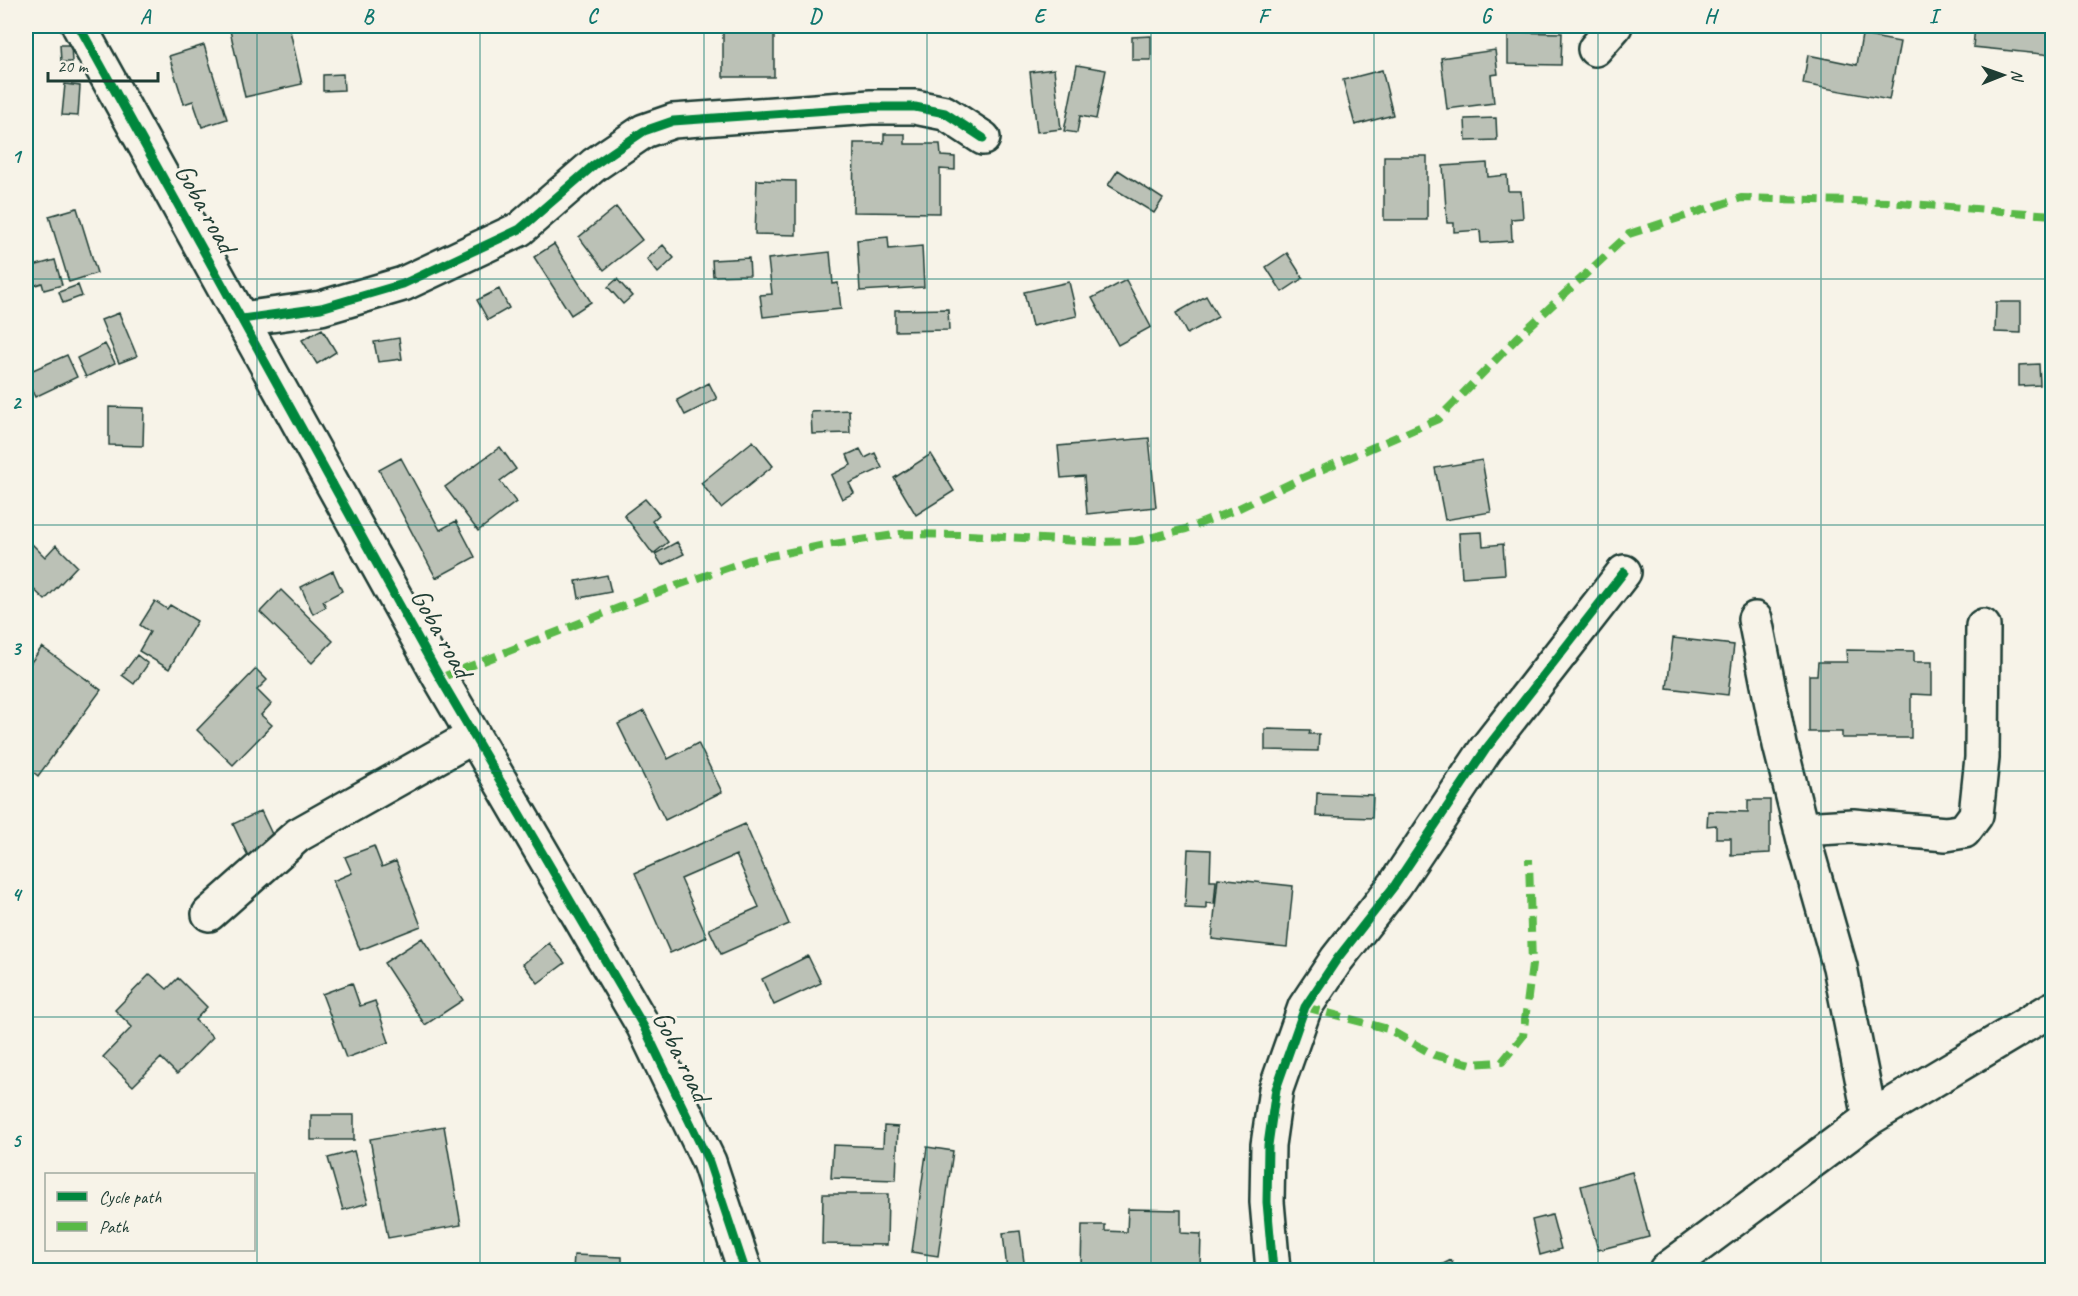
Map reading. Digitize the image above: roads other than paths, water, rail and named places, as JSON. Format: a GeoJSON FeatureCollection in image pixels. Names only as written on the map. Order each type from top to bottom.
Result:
{"type":"FeatureCollection","features":[{"type":"Feature","properties":{"kind":"street","name":"Goba road"},"geometry":{"type":"LineString","coordinates":[[79,26],[474,736],[644,1027],[709,1162],[745,1270]]}},
{"type":"Feature","properties":{"kind":"street"},"geometry":{"type":"LineString","coordinates":[[242,319],[321,308],[403,284],[424,275],[520,229],[594,165],[644,131],[673,121],[871,107],[915,107],[945,113],[982,138]]}},
{"type":"Feature","properties":{"kind":"street"},"geometry":{"type":"LineString","coordinates":[[1273,1270],[1267,1202],[1268,1145],[1276,1089],[1305,1007],[1337,959],[1395,885],[1486,749],[1624,572]]}},
{"type":"Feature","properties":{"kind":"street"},"geometry":{"type":"LineString","coordinates":[[1755,619],[1780,745],[1840,967],[1870,1118]]}},
{"type":"Feature","properties":{"kind":"street"},"geometry":{"type":"LineString","coordinates":[[1801,829],[1853,825],[1946,834],[1964,831],[1977,815],[1982,758],[1983,626]]}},
{"type":"Feature","properties":{"kind":"street"},"geometry":{"type":"LineString","coordinates":[[209,915],[298,835],[474,736]]}},
{"type":"Feature","properties":{"kind":"street"},"geometry":{"type":"LineString","coordinates":[[1666,1270],[1870,1118],[2052,1009]]}}]}
